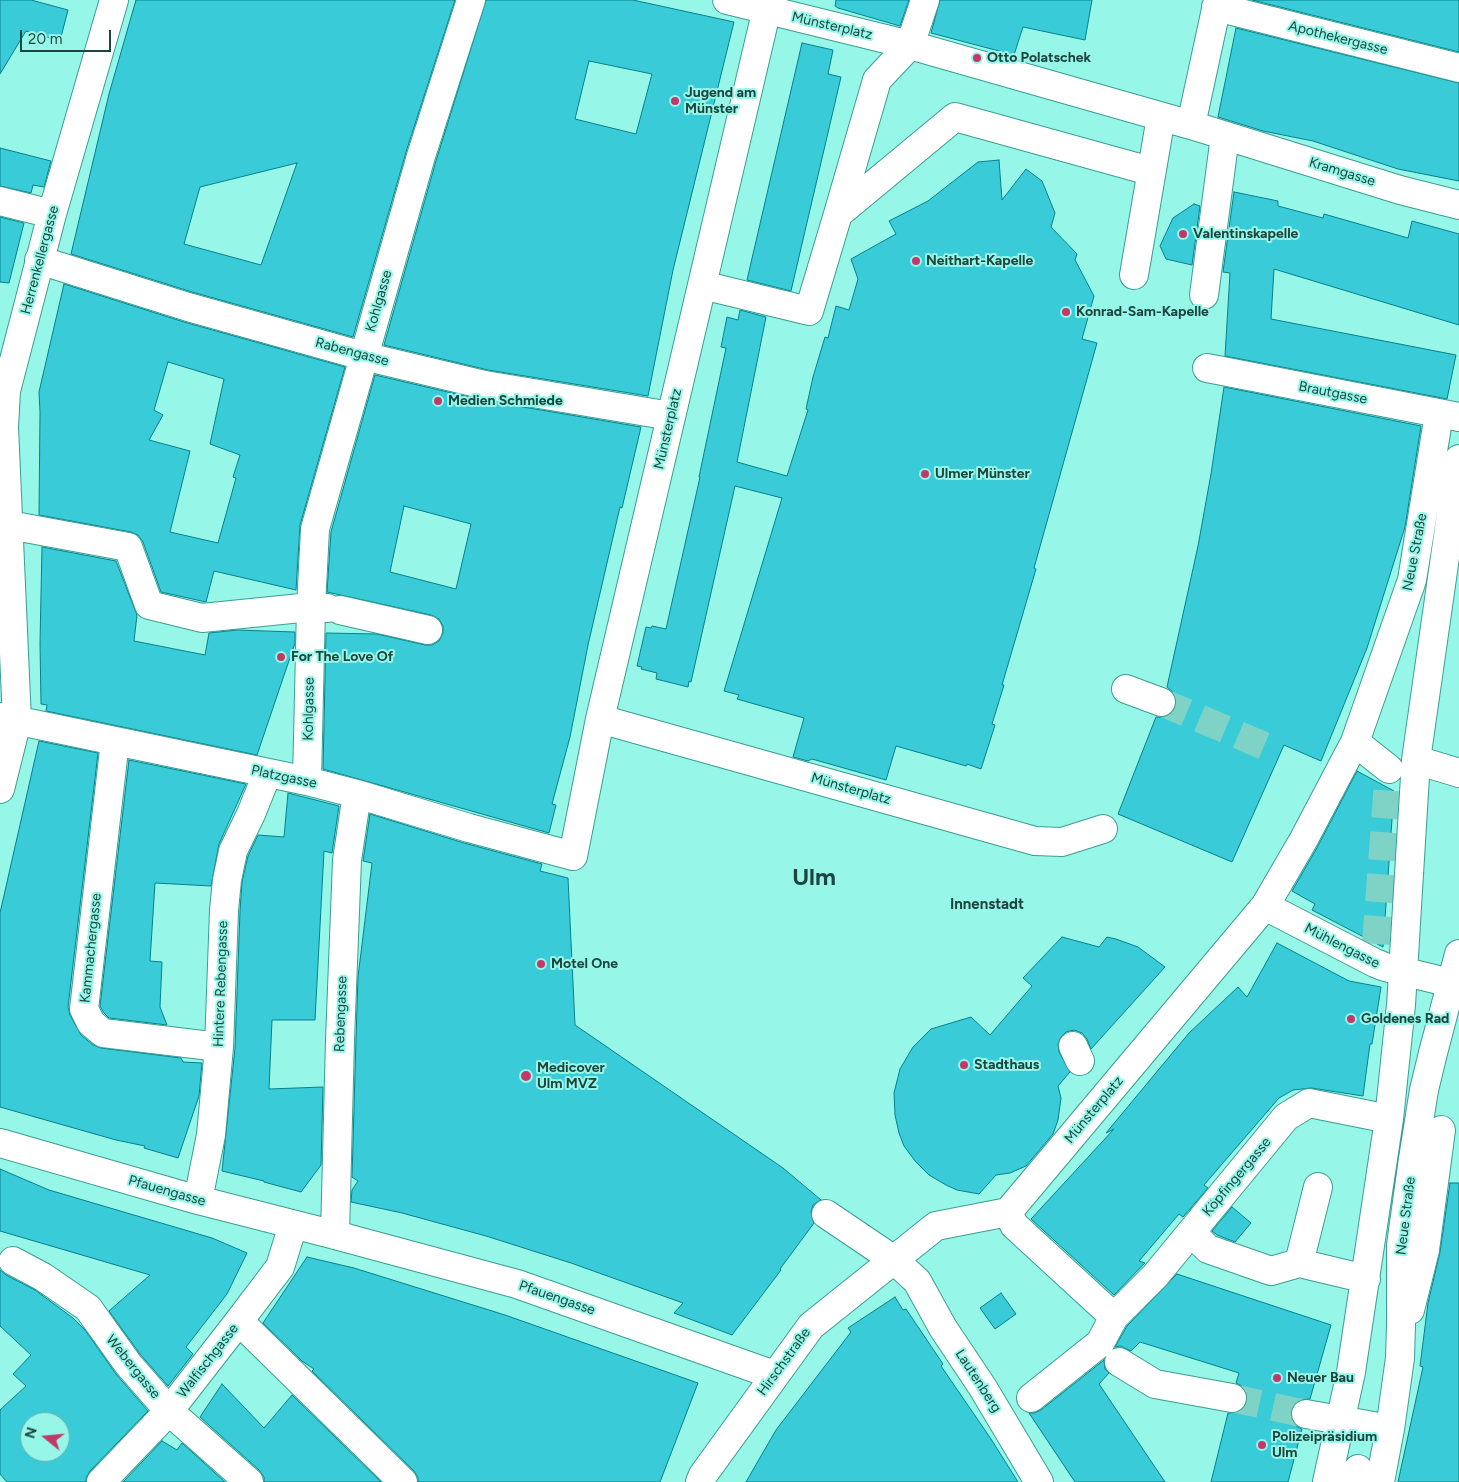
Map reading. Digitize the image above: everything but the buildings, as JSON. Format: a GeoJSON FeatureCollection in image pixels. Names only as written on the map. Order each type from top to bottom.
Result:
{"type":"FeatureCollection","features":[{"type":"Feature","properties":{"kind":"street","name":"Kohlgasse"},"geometry":{"type":"LineString","coordinates":[[307,781],[327,608],[315,529],[421,156],[471,0]]}},
{"type":"Feature","properties":{"kind":"street"},"geometry":{"type":"LineString","coordinates":[[727,0],[767,5]]}},
{"type":"Feature","properties":{"kind":"street"},"geometry":{"type":"LineString","coordinates":[[702,285],[809,311],[877,80],[910,45],[925,0]]}},
{"type":"Feature","properties":{"kind":"street","name":"Herrenkellergasse"},"geometry":{"type":"LineString","coordinates":[[0,789],[8,719],[9,525],[4,427],[6,391],[39,260],[112,1]]}},
{"type":"Feature","properties":{"kind":"street"},"geometry":{"type":"LineString","coordinates":[[1191,125],[1217,4]]}},
{"type":"Feature","properties":{"kind":"street","name":"Apothekergasse"},"geometry":{"type":"LineString","coordinates":[[1217,4],[1449,66]]}},
{"type":"Feature","properties":{"kind":"street","name":"Münsterplatz"},"geometry":{"type":"LineString","coordinates":[[564,854],[573,856],[600,719],[767,5],[1225,136]]}},
{"type":"Feature","properties":{"kind":"street"},"geometry":{"type":"LineString","coordinates":[[838,214],[955,117],[1150,171]]}},
{"type":"Feature","properties":{"kind":"street"},"geometry":{"type":"LineString","coordinates":[[1134,276],[1150,171],[1161,117]]}},
{"type":"Feature","properties":{"kind":"street"},"geometry":{"type":"LineString","coordinates":[[1204,295],[1225,136]]}},
{"type":"Feature","properties":{"kind":"street","name":"Kramgasse"},"geometry":{"type":"LineString","coordinates":[[1225,136],[1400,190],[1459,205]]}},
{"type":"Feature","properties":{"kind":"street"},"geometry":{"type":"LineString","coordinates":[[0,201],[52,214]]}},
{"type":"Feature","properties":{"kind":"street","name":"Rabengasse"},"geometry":{"type":"LineString","coordinates":[[39,260],[188,308],[364,356],[485,385],[671,416]]}},
{"type":"Feature","properties":{"kind":"street","name":"Brautgasse"},"geometry":{"type":"LineString","coordinates":[[1207,368],[1449,416]]}},
{"type":"Feature","properties":{"kind":"street","name":"Neue Straße"},"geometry":{"type":"LineString","coordinates":[[1270,899],[1355,742],[1412,580],[1449,416]]}},
{"type":"Feature","properties":{"kind":"street"},"geometry":{"type":"LineString","coordinates":[[1327,1482],[1341,1420],[1366,1279],[1389,1119],[1397,1055],[1416,760],[1459,459]]}},
{"type":"Feature","properties":{"kind":"street"},"geometry":{"type":"LineString","coordinates":[[9,525],[128,547],[149,605],[202,618],[327,608],[428,630]]}},
{"type":"Feature","properties":{"kind":"street"},"geometry":{"type":"LineString","coordinates":[[1126,689],[1161,702]]}},
{"type":"Feature","properties":{"kind":"street","name":"Platzgasse"},"geometry":{"type":"LineString","coordinates":[[8,719],[307,781],[564,854]]}},
{"type":"Feature","properties":{"kind":"street","name":"Münsterplatz"},"geometry":{"type":"LineString","coordinates":[[600,719],[1035,841],[1062,842],[1103,829]]}},
{"type":"Feature","properties":{"kind":"street","name":"Kammachergasse"},"geometry":{"type":"LineString","coordinates":[[115,741],[84,1009],[91,1023],[103,1033],[219,1047]]}},
{"type":"Feature","properties":{"kind":"street"},"geometry":{"type":"LineString","coordinates":[[1355,742],[1389,769]]}},
{"type":"Feature","properties":{"kind":"street"},"geometry":{"type":"LineString","coordinates":[[1416,760],[1459,773]]}},
{"type":"Feature","properties":{"kind":"street","name":"Hintere Rebengasse"},"geometry":{"type":"LineString","coordinates":[[198,1200],[211,1135],[219,1047],[224,910],[227,880],[233,851],[251,814],[267,774]]}},
{"type":"Feature","properties":{"kind":"street","name":"Rebengasse"},"geometry":{"type":"LineString","coordinates":[[341,1236],[340,1040],[347,860],[358,794]]}},
{"type":"Feature","properties":{"kind":"street","name":"Münsterplatz"},"geometry":{"type":"LineString","coordinates":[[1008,1212],[1270,899]]}},
{"type":"Feature","properties":{"kind":"street","name":"Mühlengasse"},"geometry":{"type":"LineString","coordinates":[[1270,899],[1376,953],[1403,972],[1451,984]]}},
{"type":"Feature","properties":{"kind":"street","name":"Neue Straße"},"geometry":{"type":"LineString","coordinates":[[1364,1478],[1390,1429],[1401,1342],[1400,1260],[1407,1203],[1424,1090],[1459,954]]}},
{"type":"Feature","properties":{"kind":"street","name":"Köpfingergasse"},"geometry":{"type":"LineString","coordinates":[[1114,1317],[1154,1276],[1286,1118],[1309,1103],[1389,1119]]}},
{"type":"Feature","properties":{"kind":"street"},"geometry":{"type":"LineString","coordinates":[[1401,1342],[1425,1250],[1441,1130]]}},
{"type":"Feature","properties":{"kind":"street","name":"Pfauengasse"},"geometry":{"type":"LineString","coordinates":[[0,1143],[198,1200],[341,1236],[517,1284],[774,1375]]}},
{"type":"Feature","properties":{"kind":"street"},"geometry":{"type":"LineString","coordinates":[[1299,1263],[1318,1187]]}},
{"type":"Feature","properties":{"kind":"street"},"geometry":{"type":"LineString","coordinates":[[1008,1212],[1014,1225],[1114,1317],[1107,1350],[1031,1398]]}},
{"type":"Feature","properties":{"kind":"street","name":"Hirschstraße"},"geometry":{"type":"LineString","coordinates":[[700,1482],[703,1475],[774,1375],[811,1326],[936,1226],[1008,1212]]}},
{"type":"Feature","properties":{"kind":"street"},"geometry":{"type":"LineString","coordinates":[[826,1214],[894,1260]]}},
{"type":"Feature","properties":{"kind":"street","name":"Walfischgasse"},"geometry":{"type":"LineString","coordinates":[[101,1482],[169,1411],[280,1267],[293,1225]]}},
{"type":"Feature","properties":{"kind":"street"},"geometry":{"type":"LineString","coordinates":[[1191,1232],[1208,1249],[1271,1271],[1299,1263],[1366,1279]]}},
{"type":"Feature","properties":{"kind":"street","name":"Lautenberg"},"geometry":{"type":"LineString","coordinates":[[894,1260],[917,1281],[942,1328],[983,1388],[1039,1482]]}},
{"type":"Feature","properties":{"kind":"street","name":"Webergasse"},"geometry":{"type":"LineString","coordinates":[[13,1261],[43,1277],[88,1308],[128,1364],[169,1411],[249,1482]]}},
{"type":"Feature","properties":{"kind":"street"},"geometry":{"type":"LineString","coordinates":[[239,1321],[403,1482]]}},
{"type":"Feature","properties":{"kind":"street"},"geometry":{"type":"LineString","coordinates":[[1107,1350],[1155,1384],[1232,1398]]}},
{"type":"Feature","properties":{"kind":"street"},"geometry":{"type":"LineString","coordinates":[[1306,1414],[1390,1429]]}},
{"type":"Feature","properties":{"kind":"tunnel"},"geometry":{"type":"LineString","coordinates":[[1161,702],[1276,751]]}},
{"type":"Feature","properties":{"kind":"tunnel"},"geometry":{"type":"LineString","coordinates":[[1376,944],[1389,769]]}},
{"type":"Feature","properties":{"kind":"tunnel"},"geometry":{"type":"LineString","coordinates":[[1232,1398],[1306,1414]]}},
{"type":"Feature","properties":{"kind":"place","name":"Otto Polatschek"},"geometry":{"type":"Point","coordinates":[977,58]}},
{"type":"Feature","properties":{"kind":"place","name":"Jugend am Münster"},"geometry":{"type":"Point","coordinates":[675,101]}},
{"type":"Feature","properties":{"kind":"place","name":"Valentinskapelle"},"geometry":{"type":"Point","coordinates":[1183,234]}},
{"type":"Feature","properties":{"kind":"place","name":"Neithart-Kapelle"},"geometry":{"type":"Point","coordinates":[916,261]}},
{"type":"Feature","properties":{"kind":"place","name":"Konrad-Sam-Kapelle"},"geometry":{"type":"Point","coordinates":[1066,312]}},
{"type":"Feature","properties":{"kind":"place","name":"Medien Schmiede"},"geometry":{"type":"Point","coordinates":[438,401]}},
{"type":"Feature","properties":{"kind":"place","name":"Ulmer Münster"},"geometry":{"type":"Point","coordinates":[925,474]}},
{"type":"Feature","properties":{"kind":"place","name":"For The Love Of"},"geometry":{"type":"Point","coordinates":[281,657]}},
{"type":"Feature","properties":{"kind":"place","name":"Motel One"},"geometry":{"type":"Point","coordinates":[541,964]}},
{"type":"Feature","properties":{"kind":"place","name":"Goldenes Rad"},"geometry":{"type":"Point","coordinates":[1351,1019]}},
{"type":"Feature","properties":{"kind":"place","name":"Stadthaus"},"geometry":{"type":"Point","coordinates":[964,1065]}},
{"type":"Feature","properties":{"kind":"place","name":"Medicover Ulm MVZ"},"geometry":{"type":"Point","coordinates":[526,1076]}},
{"type":"Feature","properties":{"kind":"place","name":"Neuer Bau"},"geometry":{"type":"Point","coordinates":[1277,1378]}},
{"type":"Feature","properties":{"kind":"place","name":"Polizeipräsidium Ulm"},"geometry":{"type":"Point","coordinates":[1262,1445]}},
{"type":"Feature","properties":{"kind":"district","name":"Ulm"},"geometry":{"type":"Point","coordinates":[814,878]}},
{"type":"Feature","properties":{"kind":"district","name":"Innenstadt"},"geometry":{"type":"Point","coordinates":[987,905]}}]}
